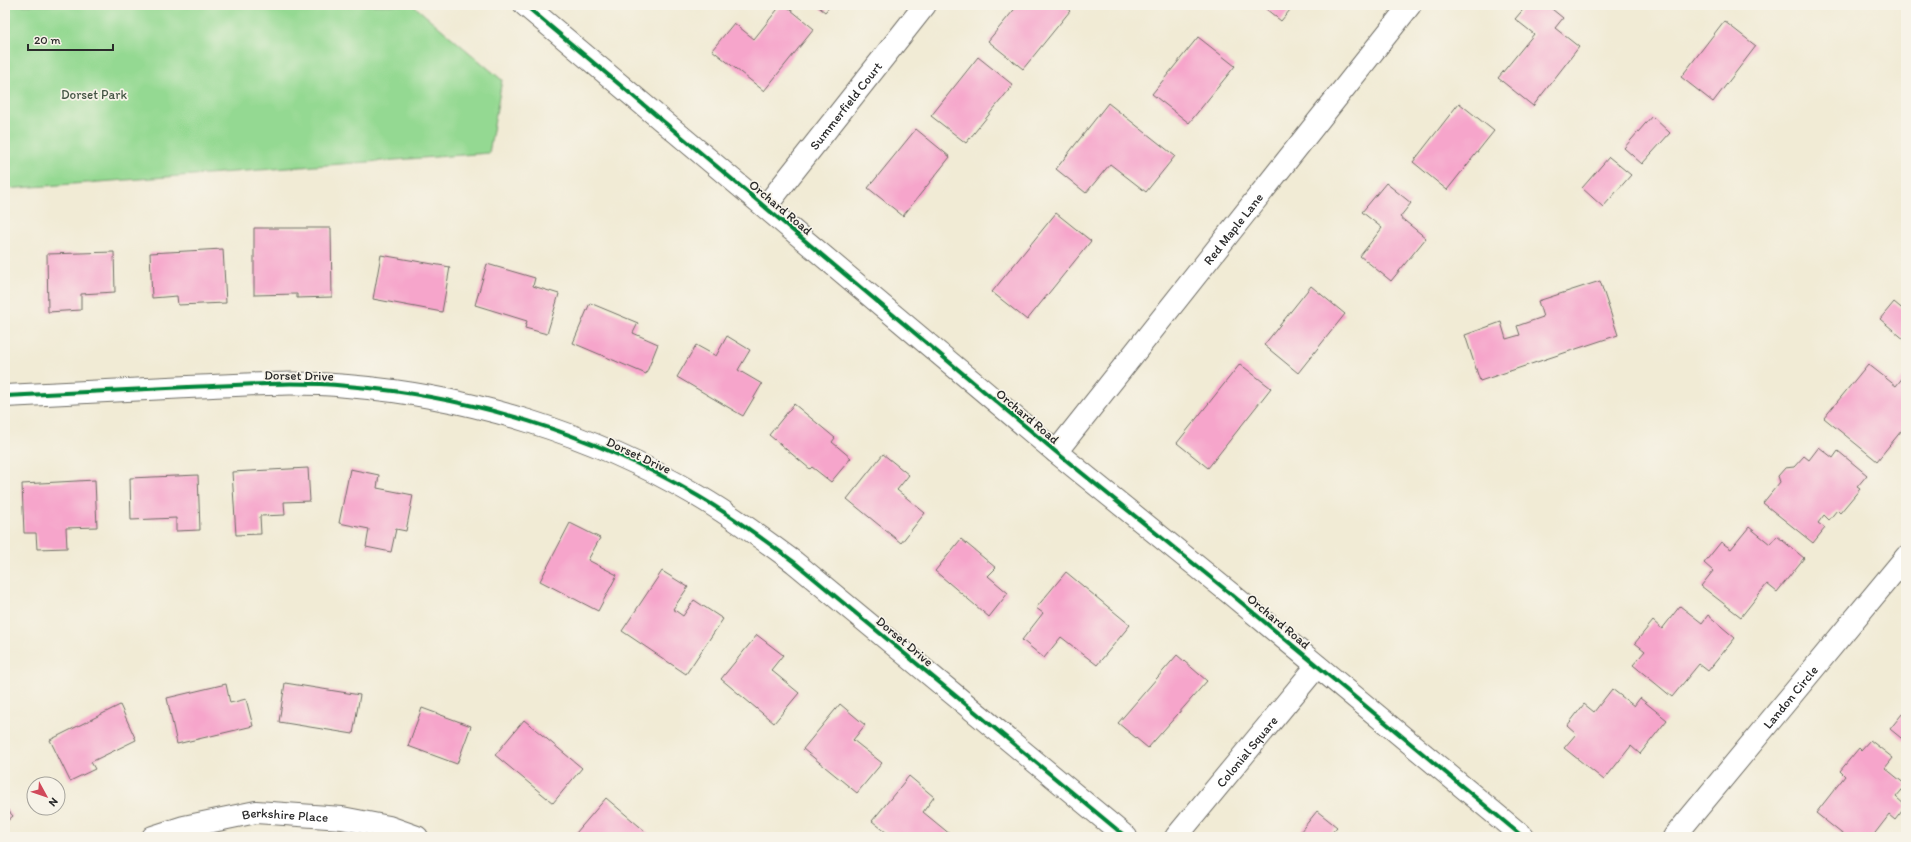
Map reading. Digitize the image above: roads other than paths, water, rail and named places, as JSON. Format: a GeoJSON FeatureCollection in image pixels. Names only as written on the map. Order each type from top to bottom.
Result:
{"type":"FeatureCollection","features":[{"type":"Feature","properties":{"kind":"street","name":"Orchard Road"},"geometry":{"type":"LineString","coordinates":[[525,5],[766,206],[1056,452],[1523,837]]}},
{"type":"Feature","properties":{"kind":"street","name":"Summerfield Court"},"geometry":{"type":"LineString","coordinates":[[766,206],[925,5]]}},
{"type":"Feature","properties":{"kind":"street","name":"Red Maple Lane"},"geometry":{"type":"LineString","coordinates":[[1056,452],[1410,5]]}},
{"type":"Feature","properties":{"kind":"street","name":"Dorset Drive"},"geometry":{"type":"LineString","coordinates":[[5,396],[262,384],[345,385],[438,398],[497,411],[548,427],[608,450],[699,496],[754,532],[794,562],[1126,837]]}},
{"type":"Feature","properties":{"kind":"street","name":"Landon Circle"},"geometry":{"type":"LineString","coordinates":[[1674,837],[1906,557]]}},
{"type":"Feature","properties":{"kind":"street","name":"Colonial Square"},"geometry":{"type":"LineString","coordinates":[[1176,837],[1317,666]]}},
{"type":"Feature","properties":{"kind":"street","name":"Berkshire Place"},"geometry":{"type":"LineString","coordinates":[[153,837],[184,827],[256,812],[342,818],[389,827],[417,837]]}},
{"type":"Feature","properties":{"kind":"park label","name":"Dorset Park"},"geometry":{"type":"Point","coordinates":[94,94]}}]}
